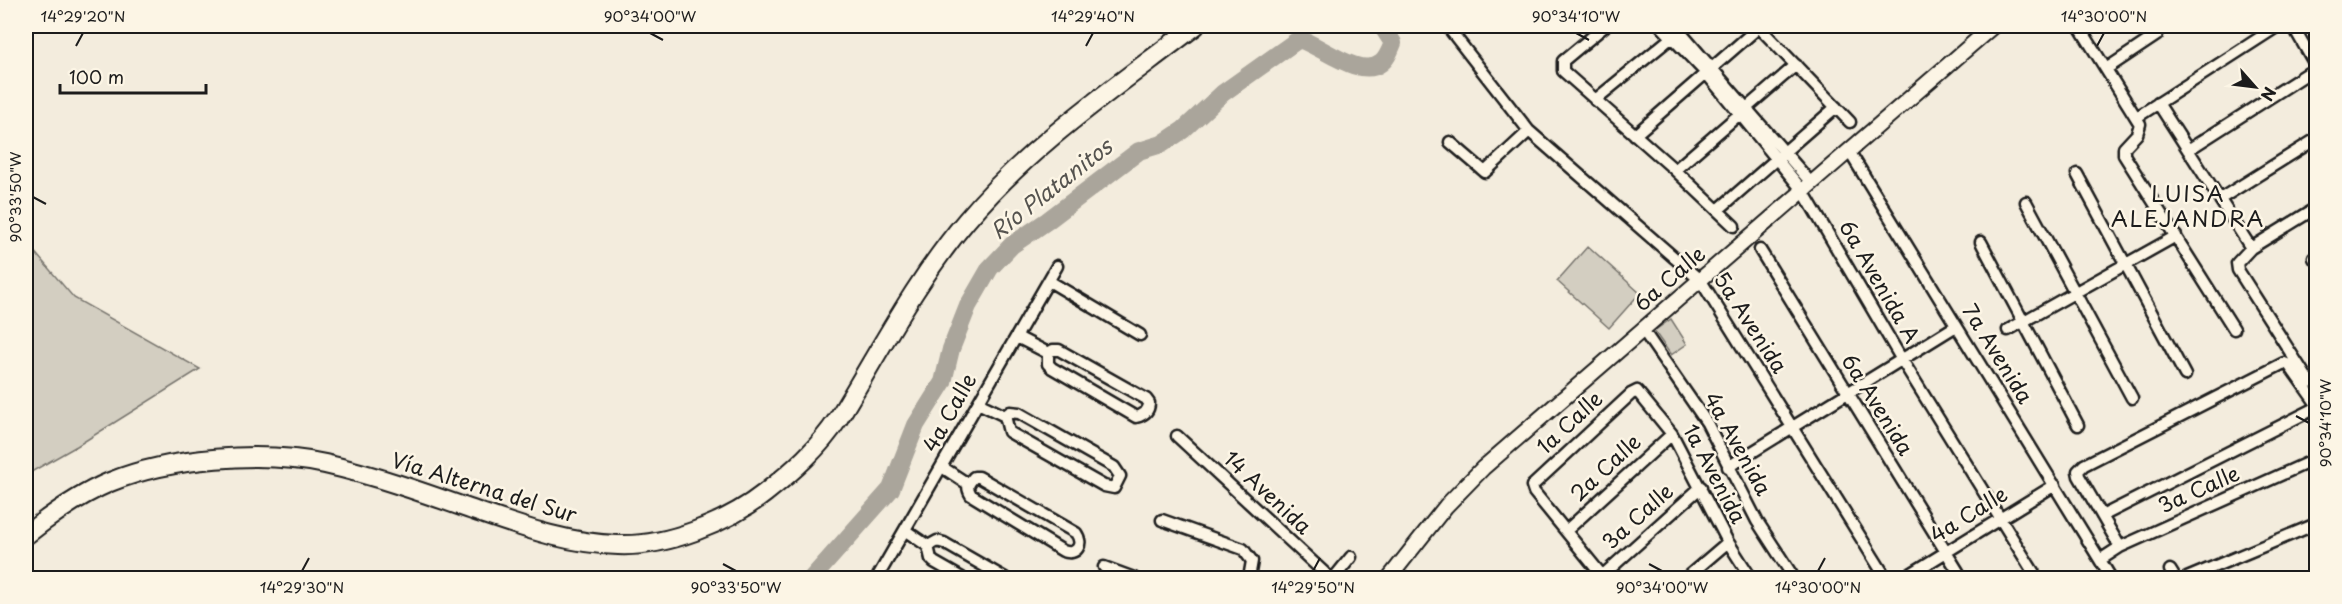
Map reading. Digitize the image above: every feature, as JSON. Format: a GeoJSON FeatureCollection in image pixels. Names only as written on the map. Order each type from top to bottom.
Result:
{"type":"FeatureCollection","features":[{"type":"Feature","properties":{"kind":"highway","name":"Vía Alterna del Sur"},"geometry":{"type":"LineString","coordinates":[[549,530],[604,534],[636,534],[657,531],[705,516],[731,503],[777,470],[808,442],[825,421],[929,253],[950,222],[974,195],[1012,155],[1176,26]]}},
{"type":"Feature","properties":{"kind":"highway","name":"Vía Alterna del Sur"},"geometry":{"type":"LineString","coordinates":[[26,535],[71,502],[110,482],[182,463],[265,457],[304,460],[343,469],[549,530],[619,545],[659,540],[709,526],[746,507],[769,490],[809,455],[827,435],[937,258],[967,219],[999,185],[1034,151],[1195,26]]}},
{"type":"Feature","properties":{"kind":"highway","name":"Vía Alterna del Sur"},"geometry":{"type":"LineString","coordinates":[[26,523],[88,482],[124,468],[200,451],[265,448],[305,451],[346,458],[523,522]]}},
{"type":"Feature","properties":{"kind":"main road","name":"6a Calle"},"geometry":{"type":"LineString","coordinates":[[1389,579],[1462,488],[1994,26]]}},
{"type":"Feature","properties":{"kind":"street","name":"5a Avenida"},"geometry":{"type":"LineString","coordinates":[[1447,26],[1529,131],[1701,281],[1886,579]]}},
{"type":"Feature","properties":{"kind":"street"},"geometry":{"type":"LineString","coordinates":[[1605,26],[1563,61],[1563,71],[1675,170],[1734,226]]}},
{"type":"Feature","properties":{"kind":"street","name":"6a Avenida A"},"geometry":{"type":"LineString","coordinates":[[1662,26],[1675,31],[1807,188],[1902,360],[2037,579]]}},
{"type":"Feature","properties":{"kind":"street"},"geometry":{"type":"LineString","coordinates":[[1635,135],[1758,26],[1850,122]]}},
{"type":"Feature","properties":{"kind":"street"},"geometry":{"type":"LineString","coordinates":[[2079,26],[2140,124],[2140,129],[2124,148],[2124,155],[2234,329]]}},
{"type":"Feature","properties":{"kind":"street"},"geometry":{"type":"LineString","coordinates":[[2137,117],[2278,26]]}},
{"type":"Feature","properties":{"kind":"street"},"geometry":{"type":"LineString","coordinates":[[2188,150],[2316,67],[2293,26]]}},
{"type":"Feature","properties":{"kind":"street"},"geometry":{"type":"LineString","coordinates":[[1594,100],[1675,31]]}},
{"type":"Feature","properties":{"kind":"street"},"geometry":{"type":"LineString","coordinates":[[2106,69],[2157,35]]}},
{"type":"Feature","properties":{"kind":"street"},"geometry":{"type":"LineString","coordinates":[[1675,170],[1796,65]]}},
{"type":"Feature","properties":{"kind":"street"},"geometry":{"type":"LineString","coordinates":[[2158,103],[2251,248]]}},
{"type":"Feature","properties":{"kind":"street"},"geometry":{"type":"LineString","coordinates":[[1718,210],[1836,107]]}},
{"type":"Feature","properties":{"kind":"street"},"geometry":{"type":"LineString","coordinates":[[1449,142],[1485,172],[1529,131]]}},
{"type":"Feature","properties":{"kind":"street"},"geometry":{"type":"LineString","coordinates":[[2220,199],[2316,139]]}},
{"type":"Feature","properties":{"kind":"street","name":"7a Avenida"},"geometry":{"type":"LineString","coordinates":[[1849,151],[2111,579]]}},
{"type":"Feature","properties":{"kind":"street"},"geometry":{"type":"LineString","coordinates":[[2078,174],[2185,375]]}},
{"type":"Feature","properties":{"kind":"street"},"geometry":{"type":"LineString","coordinates":[[2026,202],[2132,398]]}},
{"type":"Feature","properties":{"kind":"street"},"geometry":{"type":"LineString","coordinates":[[2316,208],[2251,248],[2237,263],[2238,270],[2310,382],[2316,403]]}},
{"type":"Feature","properties":{"kind":"street"},"geometry":{"type":"LineString","coordinates":[[2008,330],[2176,236]]}},
{"type":"Feature","properties":{"kind":"street"},"geometry":{"type":"LineString","coordinates":[[1981,242],[2078,425]]}},
{"type":"Feature","properties":{"kind":"street","name":"6a Avenida"},"geometry":{"type":"LineString","coordinates":[[1760,250],[1962,579]]}},
{"type":"Feature","properties":{"kind":"street","name":"4a Calle"},"geometry":{"type":"LineString","coordinates":[[877,579],[1057,266]]}},
{"type":"Feature","properties":{"kind":"street"},"geometry":{"type":"LineString","coordinates":[[1049,281],[1140,335]]}},
{"type":"Feature","properties":{"kind":"street"},"geometry":{"type":"LineString","coordinates":[[1728,467],[1956,326]]}},
{"type":"Feature","properties":{"kind":"street","name":"4a Avenida"},"geometry":{"type":"LineString","coordinates":[[1643,330],[1707,423],[1757,521],[1794,579]]}},
{"type":"Feature","properties":{"kind":"street"},"geometry":{"type":"LineString","coordinates":[[1017,337],[1048,353]]}},
{"type":"Feature","properties":{"kind":"street"},"geometry":{"type":"LineString","coordinates":[[1059,350],[1146,399],[1149,403],[1147,411],[1136,417],[1052,368],[1048,364],[1048,353],[1059,350]]}},
{"type":"Feature","properties":{"kind":"street"},"geometry":{"type":"LineString","coordinates":[[2120,547],[2079,476],[2078,471],[2084,465],[2279,364],[2289,365],[2310,382]]}},
{"type":"Feature","properties":{"kind":"street","name":"1a Avenida"},"geometry":{"type":"LineString","coordinates":[[1637,391],[1672,434],[1728,542],[1751,579]]}},
{"type":"Feature","properties":{"kind":"street","name":"1a Calle"},"geometry":{"type":"LineString","coordinates":[[1566,531],[1534,492],[1532,486],[1631,394],[1637,391]]}},
{"type":"Feature","properties":{"kind":"street"},"geometry":{"type":"LineString","coordinates":[[978,404],[1005,416]]}},
{"type":"Feature","properties":{"kind":"street"},"geometry":{"type":"LineString","coordinates":[[2102,516],[2316,408]]}},
{"type":"Feature","properties":{"kind":"street"},"geometry":{"type":"LineString","coordinates":[[1010,412],[1019,413],[1114,467],[1120,476],[1114,488],[1104,486],[1009,432],[1005,416],[1010,412]]}},
{"type":"Feature","properties":{"kind":"street","name":"2a Calle"},"geometry":{"type":"LineString","coordinates":[[1566,531],[1672,434]]}},
{"type":"Feature","properties":{"kind":"street","name":"14 Avenida"},"geometry":{"type":"LineString","coordinates":[[1177,436],[1332,579]]}},
{"type":"Feature","properties":{"kind":"street","name":"3a Calle"},"geometry":{"type":"LineString","coordinates":[[2100,560],[2120,547],[2316,459]]}},
{"type":"Feature","properties":{"kind":"street"},"geometry":{"type":"LineString","coordinates":[[942,467],[968,484]]}},
{"type":"Feature","properties":{"kind":"street"},"geometry":{"type":"LineString","coordinates":[[974,477],[979,477],[1076,533],[1080,538],[1080,546],[1070,554],[1064,551],[971,495],[968,484],[974,477]]}},
{"type":"Feature","properties":{"kind":"street","name":"4a Calle"},"geometry":{"type":"LineString","coordinates":[[1904,579],[2055,485]]}},
{"type":"Feature","properties":{"kind":"street","name":"3a Calle"},"geometry":{"type":"LineString","coordinates":[[1603,577],[1701,487]]}},
{"type":"Feature","properties":{"kind":"street"},"geometry":{"type":"LineString","coordinates":[[1162,520],[1243,549],[1250,556],[1251,574]]}},
{"type":"Feature","properties":{"kind":"street"},"geometry":{"type":"LineString","coordinates":[[2187,579],[2316,524]]}},
{"type":"Feature","properties":{"kind":"street"},"geometry":{"type":"LineString","coordinates":[[906,531],[928,546],[934,562],[962,579]]}},
{"type":"Feature","properties":{"kind":"street"},"geometry":{"type":"LineString","coordinates":[[1566,531],[1603,577]]}},
{"type":"Feature","properties":{"kind":"street"},"geometry":{"type":"LineString","coordinates":[[928,546],[937,541],[944,543],[1005,579]]}},
{"type":"Feature","properties":{"kind":"street"},"geometry":{"type":"LineString","coordinates":[[1686,579],[1728,542]]}},
{"type":"Feature","properties":{"kind":"street"},"geometry":{"type":"LineString","coordinates":[[1332,579],[1351,557]]}},
{"type":"Feature","properties":{"kind":"street"},"geometry":{"type":"LineString","coordinates":[[1104,567],[1134,579]]}},
{"type":"Feature","properties":{"kind":"shaded area"},"geometry":{"type":"Polygon","coordinates":[[[26,242],[74,298],[200,369],[26,475],[26,242]]]}},
{"type":"Feature","properties":{"kind":"shaded area"},"geometry":{"type":"Polygon","coordinates":[[[1588,246],[1640,293],[1609,328],[1557,281],[1588,246]]]}},
{"type":"Feature","properties":{"kind":"shaded area"},"geometry":{"type":"Polygon","coordinates":[[[1671,319],[1687,344],[1671,355],[1654,331],[1671,319]]]}},
{"type":"Feature","properties":{"kind":"waterway","name":"Río Platanitos"},"geometry":{"type":"LineString","coordinates":[[812,578],[891,489],[916,425],[943,382],[951,349],[968,306],[990,268],[1012,245],[1139,151],[1162,144],[1183,130],[1223,93],[1299,39],[1351,64],[1372,67],[1381,63],[1387,57],[1393,43],[1382,26]]}},
{"type":"Feature","properties":{"kind":"district","name":"LUISA ALEJANDRA"},"geometry":{"type":"Point","coordinates":[2188,206]}}]}
